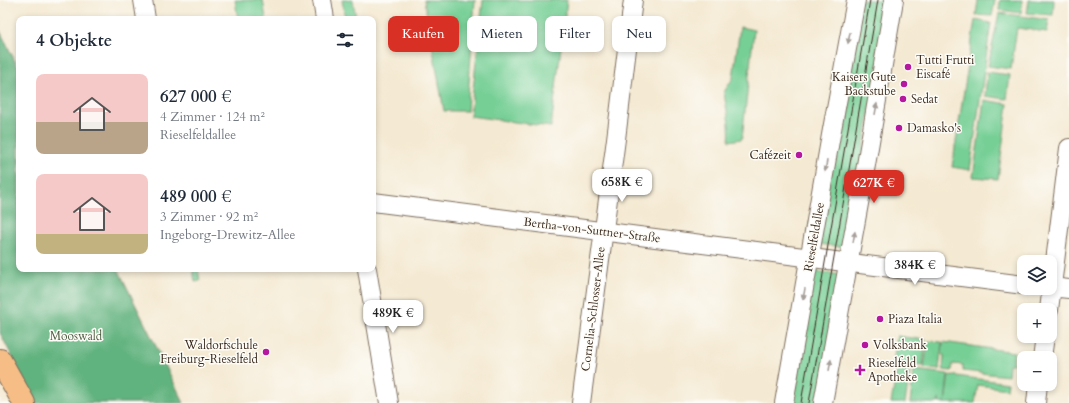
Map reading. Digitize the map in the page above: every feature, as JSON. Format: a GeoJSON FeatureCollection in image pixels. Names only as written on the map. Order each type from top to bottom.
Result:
{"type":"FeatureCollection","features":[{"type":"Feature","properties":{"kind":"main road"},"geometry":{"type":"LineString","coordinates":[[0,360],[24,403]]}},
{"type":"Feature","properties":{"kind":"street"},"geometry":{"type":"LineString","coordinates":[[143,0],[146,16]]}},
{"type":"Feature","properties":{"kind":"street"},"geometry":{"type":"LineString","coordinates":[[322,0],[325,16]]}},
{"type":"Feature","properties":{"kind":"street","name":"Cornelia-Schlosser-Allee"},"geometry":{"type":"LineString","coordinates":[[581,403],[633,0]]}},
{"type":"Feature","properties":{"kind":"street","name":"Rieselfeldallee"},"geometry":{"type":"LineString","coordinates":[[784,403],[856,0]]}},
{"type":"Feature","properties":{"kind":"street"},"geometry":{"type":"LineString","coordinates":[[823,403],[894,0]]}},
{"type":"Feature","properties":{"kind":"street"},"geometry":{"type":"LineString","coordinates":[[1057,288],[1069,148]]}},
{"type":"Feature","properties":{"kind":"street","name":"Bertha-von-Suttner-Straße"},"geometry":{"type":"LineString","coordinates":[[376,202],[1017,283]]}},
{"type":"Feature","properties":{"kind":"street"},"geometry":{"type":"LineString","coordinates":[[367,272],[389,403]]}},
{"type":"Feature","properties":{"kind":"street"},"geometry":{"type":"LineString","coordinates":[[1036,403],[1037,391]]}},
{"type":"Feature","properties":{"kind":"green space"},"geometry":{"type":"Polygon","coordinates":[[[235,0],[263,0],[266,16],[238,16],[235,0]]]}},
{"type":"Feature","properties":{"kind":"green space"},"geometry":{"type":"Polygon","coordinates":[[[342,0],[353,0],[356,16],[345,16],[342,0]]]}},
{"type":"Feature","properties":{"kind":"green space"},"geometry":{"type":"Polygon","coordinates":[[[424,0],[475,0],[474,16],[467,16],[467,52],[471,52],[467,111],[444,111],[433,52],[459,52],[459,16],[427,16],[424,0]]]}},
{"type":"Feature","properties":{"kind":"green space"},"geometry":{"type":"Polygon","coordinates":[[[483,0],[567,0],[565,16],[545,16],[545,52],[560,52],[551,127],[470,116],[477,52],[537,52],[537,16],[481,16],[483,0]]]}},
{"type":"Feature","properties":{"kind":"green space"},"geometry":{"type":"Polygon","coordinates":[[[860,0],[889,0],[846,247],[818,244],[860,0]]]}},
{"type":"Feature","properties":{"kind":"green space"},"geometry":{"type":"Polygon","coordinates":[[[978,0],[995,0],[992,16],[976,15],[978,0]]]}},
{"type":"Feature","properties":{"kind":"green space"},"geometry":{"type":"Polygon","coordinates":[[[1000,0],[1022,0],[1021,13],[999,10],[1000,0]]]}},
{"type":"Feature","properties":{"kind":"green space"},"geometry":{"type":"Polygon","coordinates":[[[1029,0],[1054,0],[1053,15],[1027,13],[1029,0]]]}},
{"type":"Feature","properties":{"kind":"green space"},"geometry":{"type":"Polygon","coordinates":[[[999,13],[1049,20],[1047,32],[1017,28],[1011,69],[988,66],[999,13]]]}},
{"type":"Feature","properties":{"kind":"green space"},"geometry":{"type":"Polygon","coordinates":[[[975,20],[991,23],[970,170],[952,167],[975,20]]]}},
{"type":"Feature","properties":{"kind":"green space"},"geometry":{"type":"Polygon","coordinates":[[[740,27],[754,30],[742,139],[729,141],[729,123],[724,92],[733,78],[740,27]]]}},
{"type":"Feature","properties":{"kind":"green space","name":"Mooswald"},"geometry":{"type":"Polygon","coordinates":[[[0,31],[16,63],[16,272],[119,272],[184,403],[36,403],[0,333],[0,31]]]}},
{"type":"Feature","properties":{"kind":"green space"},"geometry":{"type":"Polygon","coordinates":[[[987,72],[1010,75],[1007,99],[985,96],[987,72]]]}},
{"type":"Feature","properties":{"kind":"green space"},"geometry":{"type":"Polygon","coordinates":[[[984,100],[1008,104],[998,179],[973,177],[984,100]]]}},
{"type":"Feature","properties":{"kind":"green space"},"geometry":{"type":"Polygon","coordinates":[[[814,271],[842,275],[820,403],[791,403],[814,271]]]}},
{"type":"Feature","properties":{"kind":"green space"},"geometry":{"type":"Polygon","coordinates":[[[193,272],[198,272],[200,281],[195,282],[193,272]]]}},
{"type":"Feature","properties":{"kind":"green space"},"geometry":{"type":"Polygon","coordinates":[[[897,336],[926,340],[923,366],[893,364],[897,336]]]}},
{"type":"Feature","properties":{"kind":"green space"},"geometry":{"type":"Polygon","coordinates":[[[928,341],[942,342],[939,370],[924,368],[928,341]]]}},
{"type":"Feature","properties":{"kind":"green space"},"geometry":{"type":"Polygon","coordinates":[[[943,342],[1014,352],[1013,364],[1009,364],[1008,376],[963,371],[963,365],[953,364],[952,371],[943,370],[943,342]]]}},
{"type":"Feature","properties":{"kind":"green space"},"geometry":{"type":"Polygon","coordinates":[[[897,369],[910,372],[905,403],[891,403],[897,369]]]}},
{"type":"Feature","properties":{"kind":"green space"},"geometry":{"type":"Polygon","coordinates":[[[914,370],[948,374],[945,403],[939,403],[939,399],[938,403],[910,403],[914,370]]]}},
{"type":"Feature","properties":{"kind":"green space"},"geometry":{"type":"Polygon","coordinates":[[[949,375],[1008,383],[1007,389],[978,385],[975,403],[945,403],[949,375]]]}},
{"type":"Feature","properties":{"kind":"tram line"},"geometry":{"type":"LineString","coordinates":[[801,403],[870,0]]}},
{"type":"Feature","properties":{"kind":"tram line"},"geometry":{"type":"LineString","coordinates":[[809,403],[878,0]]}},
{"type":"Feature","properties":{"kind":"place","name":"Tutti Frutti Eiscafé"},"geometry":{"type":"Point","coordinates":[908,67]}},
{"type":"Feature","properties":{"kind":"place","name":"Kaisers Gute Backstube"},"geometry":{"type":"Point","coordinates":[904,84]}},
{"type":"Feature","properties":{"kind":"place","name":"Sedat"},"geometry":{"type":"Point","coordinates":[903,99]}},
{"type":"Feature","properties":{"kind":"place","name":"Damasko's"},"geometry":{"type":"Point","coordinates":[899,128]}},
{"type":"Feature","properties":{"kind":"place","name":"Cafézeit"},"geometry":{"type":"Point","coordinates":[799,155]}},
{"type":"Feature","properties":{"kind":"place","name":"Piaza Italia"},"geometry":{"type":"Point","coordinates":[880,319]}},
{"type":"Feature","properties":{"kind":"place","name":"Volksbank"},"geometry":{"type":"Point","coordinates":[865,345]}},
{"type":"Feature","properties":{"kind":"place","name":"Waldorfschule Freiburg-Rieselfeld"},"geometry":{"type":"Point","coordinates":[266,352]}},
{"type":"Feature","properties":{"kind":"place","name":"Rieselfeld Apotheke"},"geometry":{"type":"Point","coordinates":[860,370]}}]}
